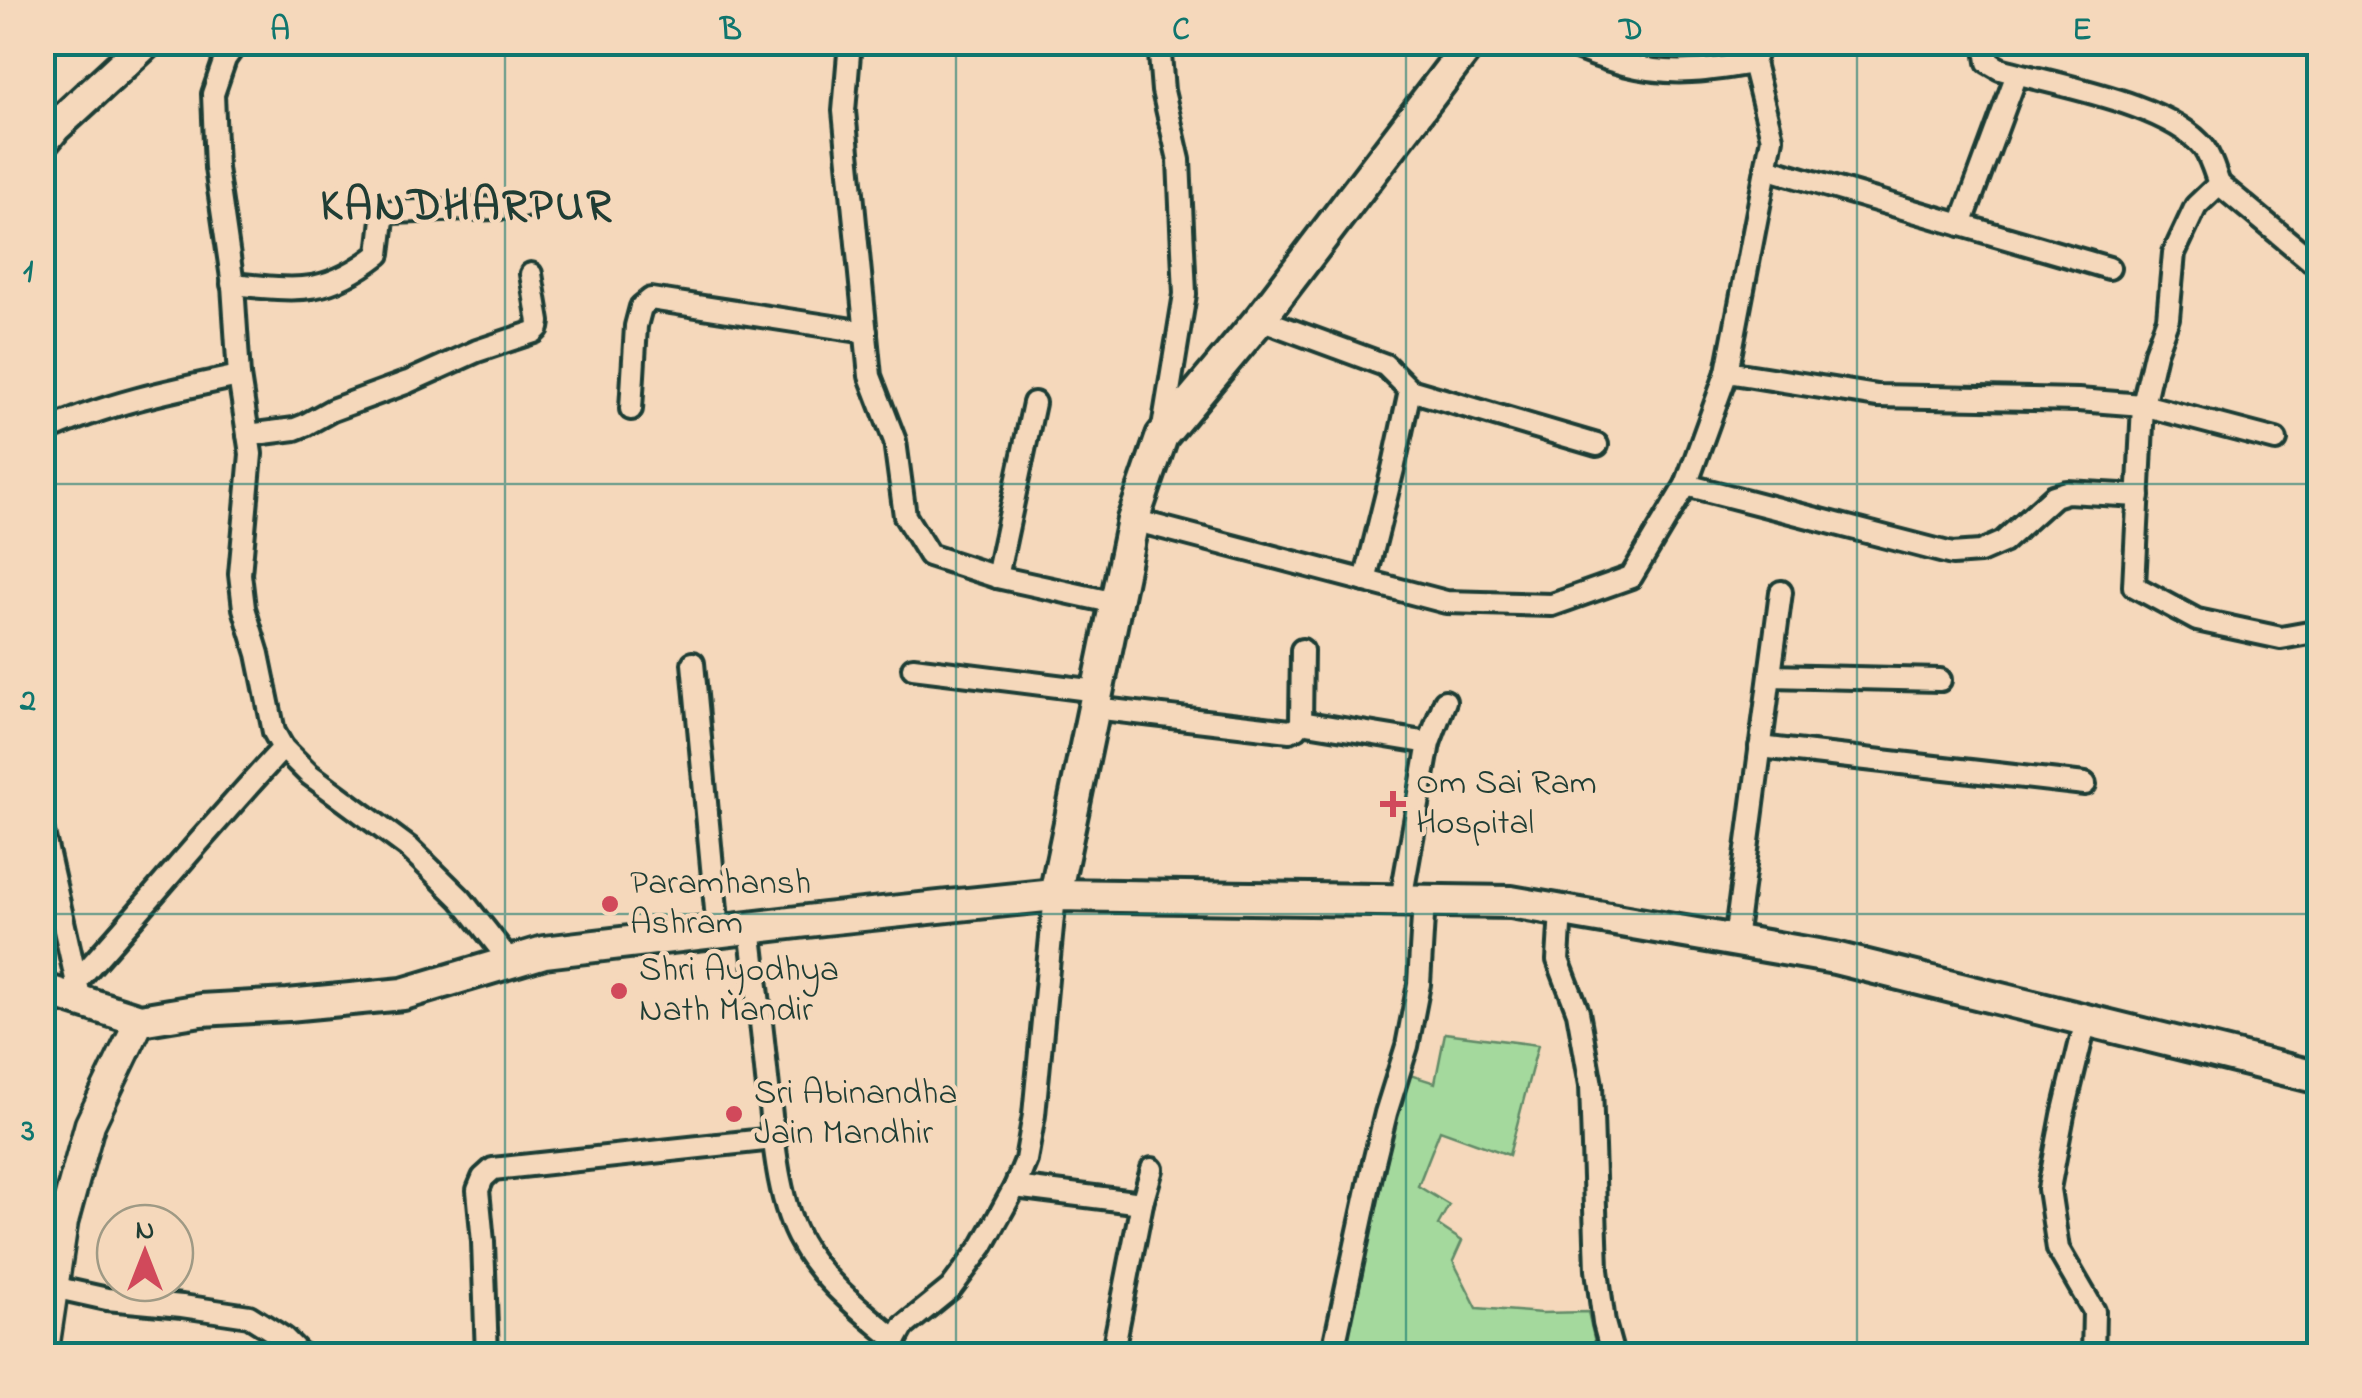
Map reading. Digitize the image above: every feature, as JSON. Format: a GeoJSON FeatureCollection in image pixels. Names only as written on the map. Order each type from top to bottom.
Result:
{"type":"FeatureCollection","features":[{"type":"Feature","properties":{"kind":"main road"},"geometry":{"type":"LineString","coordinates":[[42,143],[147,42]]}},
{"type":"Feature","properties":{"kind":"main road"},"geometry":{"type":"LineString","coordinates":[[1055,895],[1133,520],[1162,436],[1260,320],[1457,46]]}},
{"type":"Feature","properties":{"kind":"main road"},"geometry":{"type":"LineString","coordinates":[[42,988],[79,992],[140,1020],[201,1010],[403,994],[544,952],[1055,895],[1511,902],[1836,958],[2320,1078]]}},
{"type":"Feature","properties":{"kind":"street"},"geometry":{"type":"LineString","coordinates":[[237,42],[225,58],[214,94],[216,168],[232,284],[238,376],[251,454],[240,574],[244,608],[274,732],[283,748],[310,774],[409,848],[461,899],[510,961]]}},
{"type":"Feature","properties":{"kind":"street"},"geometry":{"type":"LineString","coordinates":[[850,42],[844,111],[870,376],[895,441],[906,516],[928,555],[997,578],[1116,603]]}},
{"type":"Feature","properties":{"kind":"street"},"geometry":{"type":"LineString","coordinates":[[1159,42],[1163,91],[1180,160],[1185,294],[1162,436]]}},
{"type":"Feature","properties":{"kind":"street"},"geometry":{"type":"LineString","coordinates":[[1133,520],[1446,602],[1552,605],[1631,578],[1686,485],[1727,372],[1772,138],[1756,53],[1690,72],[1661,71],[1594,56],[1562,42]]}},
{"type":"Feature","properties":{"kind":"street"},"geometry":{"type":"LineString","coordinates":[[1985,42],[1988,62],[2000,70],[2129,104],[2166,118],[2205,150],[2219,184],[2320,268]]}},
{"type":"Feature","properties":{"kind":"street"},"geometry":{"type":"LineString","coordinates":[[1961,225],[2016,74]]}},
{"type":"Feature","properties":{"kind":"street"},"geometry":{"type":"LineString","coordinates":[[1766,168],[2110,268]]}},
{"type":"Feature","properties":{"kind":"street"},"geometry":{"type":"LineString","coordinates":[[2219,184],[2196,206],[2174,253],[2168,318],[2143,405],[2134,586],[2197,620],[2281,638],[2320,631]]}},
{"type":"Feature","properties":{"kind":"street"},"geometry":{"type":"LineString","coordinates":[[232,284],[310,289],[338,280],[379,254],[383,219],[392,212],[523,207]]}},
{"type":"Feature","properties":{"kind":"street"},"geometry":{"type":"LineString","coordinates":[[248,435],[305,425],[332,410],[476,351],[534,332],[539,322],[531,274]]}},
{"type":"Feature","properties":{"kind":"street"},"geometry":{"type":"LineString","coordinates":[[631,409],[636,326],[641,307],[651,299],[866,332]]}},
{"type":"Feature","properties":{"kind":"street"},"geometry":{"type":"LineString","coordinates":[[1260,320],[1385,365],[1410,390],[1598,445]]}},
{"type":"Feature","properties":{"kind":"street"},"geometry":{"type":"LineString","coordinates":[[1727,372],[1877,396],[2143,405],[2276,440]]}},
{"type":"Feature","properties":{"kind":"street"},"geometry":{"type":"LineString","coordinates":[[42,433],[152,395],[238,376]]}},
{"type":"Feature","properties":{"kind":"street"},"geometry":{"type":"LineString","coordinates":[[1365,581],[1410,390]]}},
{"type":"Feature","properties":{"kind":"street"},"geometry":{"type":"LineString","coordinates":[[997,578],[1034,403]]}},
{"type":"Feature","properties":{"kind":"street"},"geometry":{"type":"LineString","coordinates":[[1686,485],[1952,554],[1980,552],[2003,542],[2054,496],[2067,492],[2140,496]]}},
{"type":"Feature","properties":{"kind":"street"},"geometry":{"type":"LineString","coordinates":[[1735,940],[1780,592]]}},
{"type":"Feature","properties":{"kind":"street"},"geometry":{"type":"LineString","coordinates":[[913,668],[1280,732],[1297,728],[1301,722],[1302,650]]}},
{"type":"Feature","properties":{"kind":"street"},"geometry":{"type":"LineString","coordinates":[[692,664],[718,931]]}},
{"type":"Feature","properties":{"kind":"street"},"geometry":{"type":"LineString","coordinates":[[1770,676],[1940,680]]}},
{"type":"Feature","properties":{"kind":"street"},"geometry":{"type":"LineString","coordinates":[[1332,1356],[1373,1166],[1408,1046],[1420,984],[1412,900],[1429,743],[1445,702]]}},
{"type":"Feature","properties":{"kind":"street"},"geometry":{"type":"LineString","coordinates":[[1301,722],[1429,743]]}},
{"type":"Feature","properties":{"kind":"street"},"geometry":{"type":"LineString","coordinates":[[1760,747],[2085,784]]}},
{"type":"Feature","properties":{"kind":"street"},"geometry":{"type":"LineString","coordinates":[[79,992],[235,800],[283,748]]}},
{"type":"Feature","properties":{"kind":"street"},"geometry":{"type":"LineString","coordinates":[[43,836],[79,992]]}},
{"type":"Feature","properties":{"kind":"street"},"geometry":{"type":"LineString","coordinates":[[750,927],[774,1139],[786,1209],[800,1242],[821,1271],[892,1348],[904,1327],[951,1288],[983,1245],[1026,1160],[1034,1116],[1055,895]]}},
{"type":"Feature","properties":{"kind":"street"},"geometry":{"type":"LineString","coordinates":[[1561,910],[1558,960],[1578,1012],[1591,1084],[1598,1270],[1612,1356]]}},
{"type":"Feature","properties":{"kind":"street"},"geometry":{"type":"LineString","coordinates":[[43,1356],[63,1222],[90,1124],[140,1020]]}},
{"type":"Feature","properties":{"kind":"street"},"geometry":{"type":"LineString","coordinates":[[2086,1020],[2049,1189],[2058,1249],[2094,1311],[2093,1356]]}},
{"type":"Feature","properties":{"kind":"street"},"geometry":{"type":"LineString","coordinates":[[487,1356],[478,1190],[493,1169],[774,1139]]}},
{"type":"Feature","properties":{"kind":"street"},"geometry":{"type":"LineString","coordinates":[[1112,1356],[1152,1168]]}},
{"type":"Feature","properties":{"kind":"street"},"geometry":{"type":"LineString","coordinates":[[1015,1187],[1142,1203]]}},
{"type":"Feature","properties":{"kind":"street"},"geometry":{"type":"LineString","coordinates":[[53,1287],[107,1300],[248,1316],[284,1338],[302,1356]]}},
{"type":"Feature","properties":{"kind":"green space"},"geometry":{"type":"Polygon","coordinates":[[[1445,1033],[1538,1045],[1509,1155],[1440,1130],[1418,1186],[1449,1205],[1438,1225],[1462,1241],[1453,1261],[1477,1308],[1588,1312],[1598,1355],[1342,1356],[1407,1074],[1435,1083],[1445,1033]]]}},
{"type":"Feature","properties":{"kind":"place","name":"Om Sai Ram Hospital"},"geometry":{"type":"Point","coordinates":[1393,804]}},
{"type":"Feature","properties":{"kind":"place","name":"Paramhansh Ashram"},"geometry":{"type":"Point","coordinates":[610,904]}},
{"type":"Feature","properties":{"kind":"place","name":"Shri Ayodhya Nath Mandir"},"geometry":{"type":"Point","coordinates":[619,991]}},
{"type":"Feature","properties":{"kind":"place","name":"Sri Abinandha Jain Mandhir"},"geometry":{"type":"Point","coordinates":[734,1114]}},
{"type":"Feature","properties":{"kind":"district","name":"KANDHARPUR"},"geometry":{"type":"Point","coordinates":[467,208]}}]}
